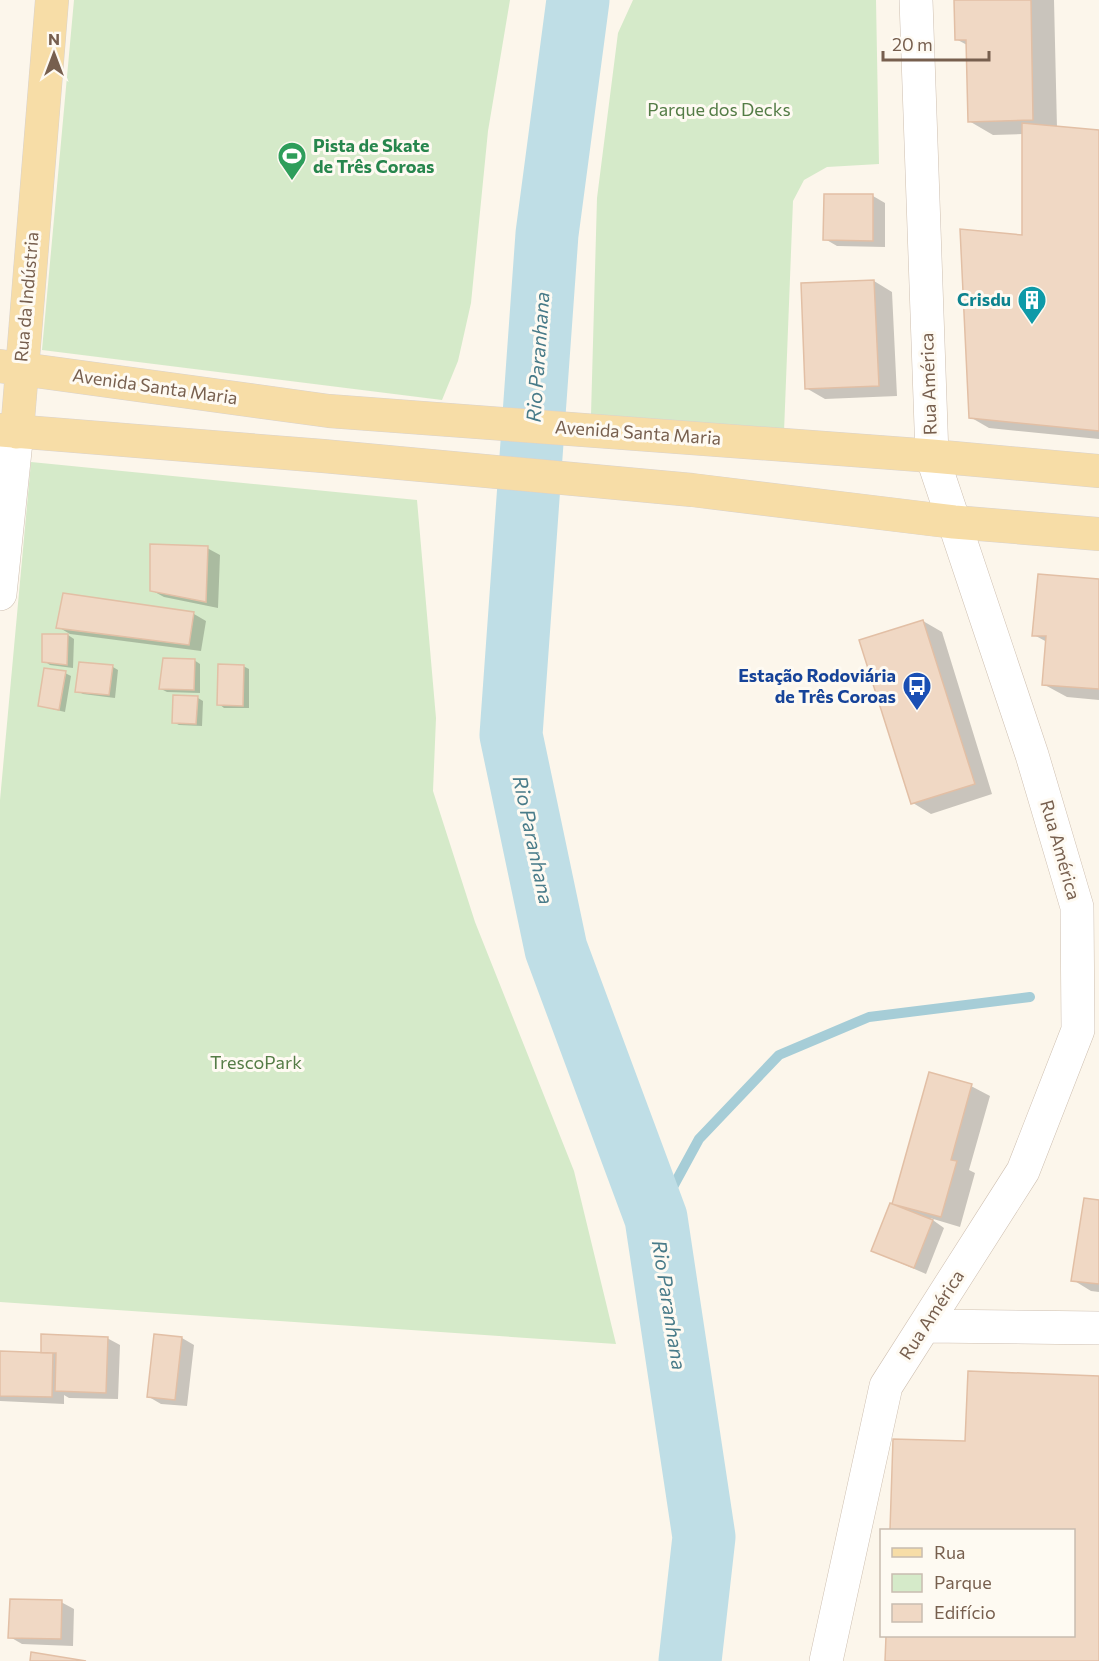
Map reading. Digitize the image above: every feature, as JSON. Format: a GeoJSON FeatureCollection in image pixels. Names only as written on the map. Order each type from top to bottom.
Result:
{"type":"FeatureCollection","features":[{"type":"Feature","properties":{"kind":"main road","name":"Rua da Indústria"},"geometry":{"type":"LineString","coordinates":[[9,431],[10,368],[52,0]]}},
{"type":"Feature","properties":{"kind":"main road","name":"Avenida Santa Maria"},"geometry":{"type":"LineString","coordinates":[[10,368],[329,411],[932,456],[1099,471]]}},
{"type":"Feature","properties":{"kind":"main road"},"geometry":{"type":"LineString","coordinates":[[9,431],[323,456],[692,490],[954,522],[1099,534]]}},
{"type":"Feature","properties":{"kind":"street","name":"Rua América"},"geometry":{"type":"LineString","coordinates":[[826,1661],[886,1386],[1023,1171],[1078,1030],[1077,907],[1032,755],[932,456],[916,0]]}},
{"type":"Feature","properties":{"kind":"street","name":"Rua da Indústria"},"geometry":{"type":"LineString","coordinates":[[0,594],[9,431]]}},
{"type":"Feature","properties":{"kind":"street"},"geometry":{"type":"LineString","coordinates":[[925,1326],[1099,1328]]}},
{"type":"Feature","properties":{"kind":"green space"},"geometry":{"type":"Polygon","coordinates":[[[74,0],[510,0],[488,131],[471,303],[458,361],[442,400],[42,350],[74,0]]]}},
{"type":"Feature","properties":{"kind":"green space","name":"Parque dos Decks"},"geometry":{"type":"Polygon","coordinates":[[[633,0],[876,0],[879,164],[827,167],[804,180],[793,201],[784,432],[591,415],[597,198],[618,33],[633,0]]]}},
{"type":"Feature","properties":{"kind":"green space","name":"TrescoPark"},"geometry":{"type":"Polygon","coordinates":[[[31,462],[417,500],[436,718],[433,791],[475,922],[574,1171],[616,1344],[0,1302],[0,800],[31,462]]]}},
{"type":"Feature","properties":{"kind":"building"},"geometry":{"type":"Polygon","coordinates":[[[954,0],[1031,0],[1033,120],[968,122],[966,40],[955,40],[954,0]]]}},
{"type":"Feature","properties":{"kind":"building","name":"Crisdu"},"geometry":{"type":"Polygon","coordinates":[[[1022,123],[1099,130],[1099,431],[969,418],[960,229],[1022,235],[1022,123]]]}},
{"type":"Feature","properties":{"kind":"building"},"geometry":{"type":"Polygon","coordinates":[[[824,194],[873,194],[873,241],[823,240],[824,194]]]}},
{"type":"Feature","properties":{"kind":"building"},"geometry":{"type":"Polygon","coordinates":[[[874,280],[879,386],[805,389],[801,283],[874,280]]]}},
{"type":"Feature","properties":{"kind":"building"},"geometry":{"type":"Polygon","coordinates":[[[150,544],[208,546],[206,602],[150,591],[150,544]]]}},
{"type":"Feature","properties":{"kind":"building"},"geometry":{"type":"Polygon","coordinates":[[[1038,574],[1099,579],[1099,689],[1042,685],[1046,636],[1032,636],[1038,574]]]}},
{"type":"Feature","properties":{"kind":"building"},"geometry":{"type":"Polygon","coordinates":[[[63,593],[194,612],[189,645],[56,628],[63,593]]]}},
{"type":"Feature","properties":{"kind":"building","name":"Estação Rodoviária de Três Coroas"},"geometry":{"type":"Polygon","coordinates":[[[923,620],[975,784],[911,804],[859,640],[923,620]]]}},
{"type":"Feature","properties":{"kind":"building"},"geometry":{"type":"Polygon","coordinates":[[[42,634],[68,634],[67,665],[42,662],[42,634]]]}},
{"type":"Feature","properties":{"kind":"building"},"geometry":{"type":"Polygon","coordinates":[[[163,658],[195,659],[194,690],[159,689],[163,658]]]}},
{"type":"Feature","properties":{"kind":"building"},"geometry":{"type":"Polygon","coordinates":[[[79,662],[113,665],[109,695],[75,692],[79,662]]]}},
{"type":"Feature","properties":{"kind":"building"},"geometry":{"type":"Polygon","coordinates":[[[218,664],[244,665],[243,706],[217,705],[218,664]]]}},
{"type":"Feature","properties":{"kind":"building"},"geometry":{"type":"Polygon","coordinates":[[[44,668],[66,671],[59,710],[38,706],[44,668]]]}},
{"type":"Feature","properties":{"kind":"building"},"geometry":{"type":"Polygon","coordinates":[[[173,695],[198,696],[196,724],[172,723],[173,695]]]}},
{"type":"Feature","properties":{"kind":"building"},"geometry":{"type":"Polygon","coordinates":[[[929,1072],[972,1084],[951,1160],[957,1161],[941,1217],[892,1204],[929,1072]]]}},
{"type":"Feature","properties":{"kind":"building"},"geometry":{"type":"Polygon","coordinates":[[[1084,1198],[1099,1200],[1099,1284],[1071,1281],[1084,1198]]]}},
{"type":"Feature","properties":{"kind":"building"},"geometry":{"type":"Polygon","coordinates":[[[890,1203],[933,1220],[914,1268],[871,1251],[890,1203]]]}},
{"type":"Feature","properties":{"kind":"building"},"geometry":{"type":"Polygon","coordinates":[[[41,1334],[108,1337],[106,1393],[55,1391],[56,1353],[41,1353],[41,1334]]]}},
{"type":"Feature","properties":{"kind":"building"},"geometry":{"type":"Polygon","coordinates":[[[154,1334],[182,1337],[175,1400],[147,1397],[154,1334]]]}},
{"type":"Feature","properties":{"kind":"building"},"geometry":{"type":"Polygon","coordinates":[[[0,1351],[53,1353],[52,1397],[0,1396],[0,1351]]]}},
{"type":"Feature","properties":{"kind":"building"},"geometry":{"type":"Polygon","coordinates":[[[968,1371],[1099,1376],[1099,1661],[885,1661],[886,1637],[1075,1637],[1075,1529],[890,1529],[893,1439],[965,1441],[968,1371]]]}},
{"type":"Feature","properties":{"kind":"building"},"geometry":{"type":"Polygon","coordinates":[[[10,1599],[62,1600],[61,1639],[8,1638],[10,1599]]]}},
{"type":"Feature","properties":{"kind":"building"},"geometry":{"type":"Polygon","coordinates":[[[31,1652],[86,1661],[30,1661],[31,1652]]]}},
{"type":"Feature","properties":{"kind":"waterway","name":"Rio Paranhana"},"geometry":{"type":"LineString","coordinates":[[578,0],[547,234],[511,735],[556,949],[656,1218],[704,1537],[690,1661]]}},
{"type":"Feature","properties":{"kind":"waterway"},"geometry":{"type":"LineString","coordinates":[[656,1218],[699,1139],[779,1055],[869,1017],[1030,997]]}},
{"type":"Feature","properties":{"kind":"place","name":"Pista de Skate de Três Coroas"},"geometry":{"type":"Point","coordinates":[292,182]}},
{"type":"Feature","properties":{"kind":"place","name":"Crisdu"},"geometry":{"type":"Point","coordinates":[1032,326]}},
{"type":"Feature","properties":{"kind":"place","name":"Estação Rodoviária de Três Coroas"},"geometry":{"type":"Point","coordinates":[917,712]}}]}
